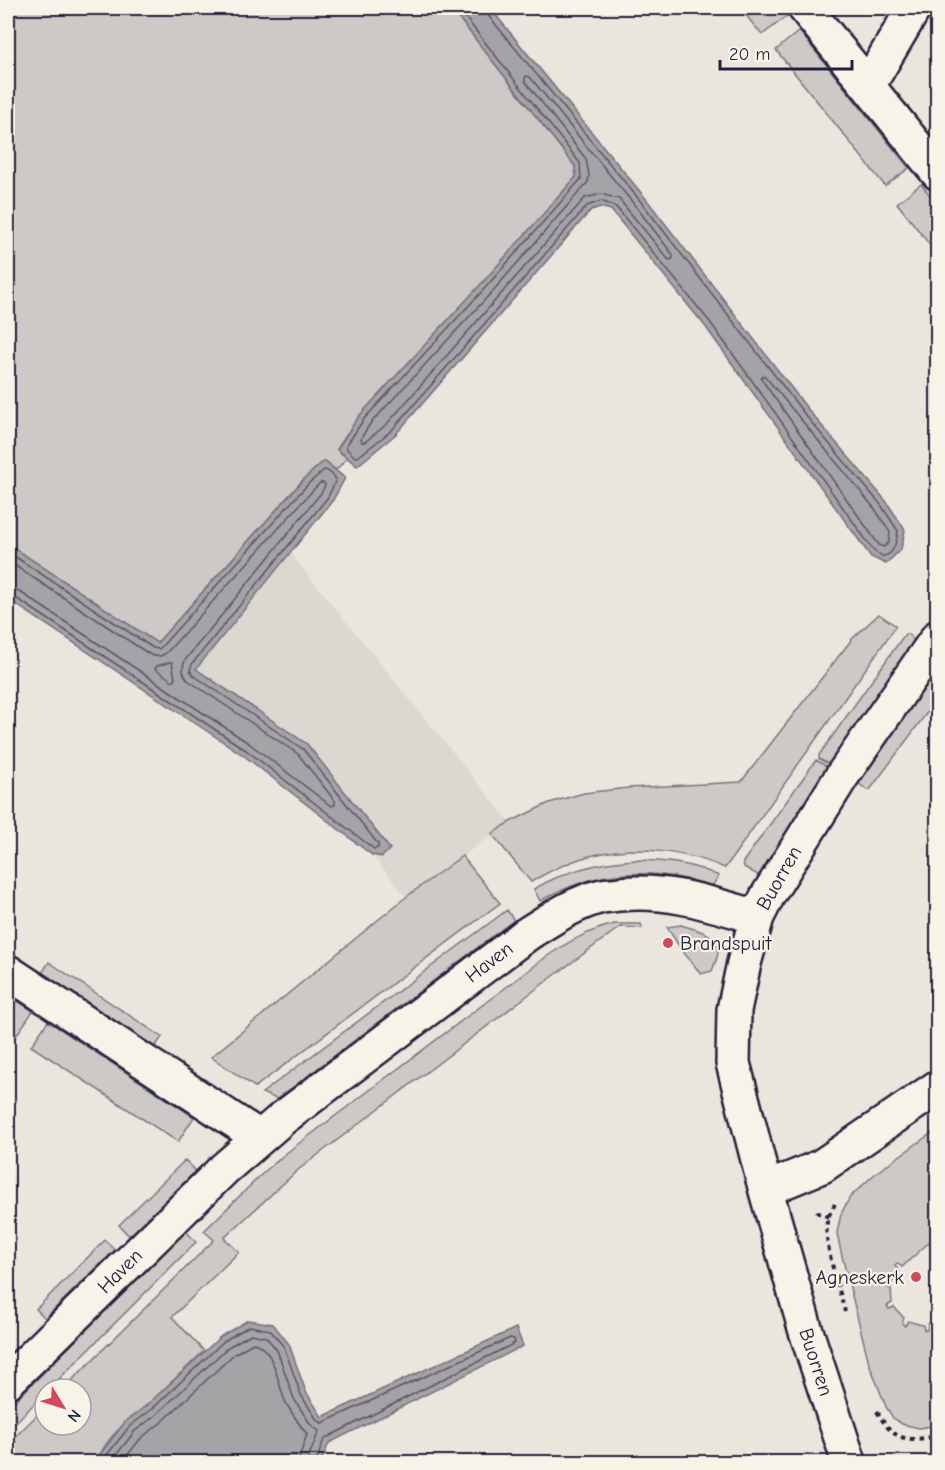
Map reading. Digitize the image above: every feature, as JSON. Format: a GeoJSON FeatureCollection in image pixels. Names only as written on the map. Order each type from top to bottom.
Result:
{"type":"FeatureCollection","features":[{"type":"Feature","properties":{"kind":"street"},"geometry":{"type":"LineString","coordinates":[[805,8],[938,173]]}},
{"type":"Feature","properties":{"kind":"street"},"geometry":{"type":"LineString","coordinates":[[868,86],[914,8]]}},
{"type":"Feature","properties":{"kind":"street","name":"Buorren"},"geometry":{"type":"LineString","coordinates":[[849,1462],[805,1328],[733,1063],[734,1010],[757,917],[768,895],[842,776],[938,637]]}},
{"type":"Feature","properties":{"kind":"street","name":"Haven"},"geometry":{"type":"LineString","coordinates":[[8,1381],[218,1174],[259,1137],[527,934],[563,911],[602,896],[630,893],[666,894],[705,902],[757,917]]}},
{"type":"Feature","properties":{"kind":"street"},"geometry":{"type":"LineString","coordinates":[[8,972],[259,1137]]}},
{"type":"Feature","properties":{"kind":"street"},"geometry":{"type":"LineString","coordinates":[[766,1191],[822,1166],[938,1087]]}},
{"type":"Feature","properties":{"kind":"path"},"geometry":{"type":"LineString","coordinates":[[836,1202],[827,1222],[827,1237],[847,1320]]}},
{"type":"Feature","properties":{"kind":"path"},"geometry":{"type":"LineString","coordinates":[[817,1212],[829,1217]]}},
{"type":"Feature","properties":{"kind":"path"},"geometry":{"type":"LineString","coordinates":[[876,1410],[886,1425],[898,1436],[907,1440],[938,1436]]}},
{"type":"Feature","properties":{"kind":"path"},"geometry":{"type":"LineString","coordinates":[[913,1462],[938,1457]]}},
{"type":"Feature","properties":{"kind":"shaded area"},"geometry":{"type":"Polygon","coordinates":[[[8,8],[451,8],[575,166],[576,177],[337,450],[347,458],[336,470],[324,461],[304,479],[157,643],[8,544],[8,8]]]}},
{"type":"Feature","properties":{"kind":"shaded area"},"geometry":{"type":"Polygon","coordinates":[[[740,8],[781,8],[787,16],[762,35],[740,8]]]}},
{"type":"Feature","properties":{"kind":"shaded area"},"geometry":{"type":"Polygon","coordinates":[[[799,31],[909,168],[885,186],[776,50],[799,31]]]}},
{"type":"Feature","properties":{"kind":"shaded area"},"geometry":{"type":"Polygon","coordinates":[[[921,184],[937,204],[937,254],[897,203],[921,184]]]}},
{"type":"Feature","properties":{"kind":"shaded area"},"geometry":{"type":"Polygon","coordinates":[[[290,553],[510,822],[406,897],[372,855],[382,857],[390,849],[195,669],[290,553]]]}},
{"type":"Feature","properties":{"kind":"shaded area"},"geometry":{"type":"Polygon","coordinates":[[[879,614],[896,626],[725,868],[694,857],[661,851],[627,850],[577,860],[531,882],[492,834],[510,822],[549,803],[584,793],[628,788],[741,782],[852,639],[879,614]]]}},
{"type":"Feature","properties":{"kind":"shaded area"},"geometry":{"type":"Polygon","coordinates":[[[905,634],[913,639],[913,647],[830,765],[819,759],[819,755],[905,634]]]}},
{"type":"Feature","properties":{"kind":"shaded area"},"geometry":{"type":"Polygon","coordinates":[[[937,662],[937,699],[870,790],[867,790],[857,782],[937,662]]]}},
{"type":"Feature","properties":{"kind":"shaded area"},"geometry":{"type":"Polygon","coordinates":[[[816,760],[826,766],[827,771],[761,877],[744,867],[743,862],[816,760]]]}},
{"type":"Feature","properties":{"kind":"shaded area"},"geometry":{"type":"Polygon","coordinates":[[[462,856],[500,903],[255,1087],[211,1057],[406,897],[462,856]]]}},
{"type":"Feature","properties":{"kind":"shaded area"},"geometry":{"type":"Polygon","coordinates":[[[636,860],[679,864],[699,868],[719,876],[712,886],[667,876],[624,874],[583,882],[540,901],[534,889],[583,868],[636,860]]]}},
{"type":"Feature","properties":{"kind":"shaded area"},"geometry":{"type":"Polygon","coordinates":[[[507,910],[514,920],[277,1099],[262,1093],[507,910]]]}},
{"type":"Feature","properties":{"kind":"shaded area"},"geometry":{"type":"Polygon","coordinates":[[[615,924],[641,924],[642,928],[620,927],[536,989],[298,1170],[224,1238],[239,1252],[172,1317],[204,1351],[112,1436],[98,1462],[13,1462],[8,1459],[8,1444],[33,1419],[33,1437],[93,1437],[93,1377],[75,1377],[214,1240],[204,1231],[262,1174],[285,1154],[546,957],[562,946],[615,924]]]}},
{"type":"Feature","properties":{"kind":"shaded area"},"geometry":{"type":"Polygon","coordinates":[[[681,925],[706,933],[715,940],[718,954],[712,971],[701,974],[667,927],[681,925]]]}},
{"type":"Feature","properties":{"kind":"shaded area"},"geometry":{"type":"Polygon","coordinates":[[[49,962],[162,1037],[155,1047],[42,973],[49,962]]]}},
{"type":"Feature","properties":{"kind":"shaded area"},"geometry":{"type":"Polygon","coordinates":[[[8,995],[33,1011],[16,1036],[8,1030],[8,995]]]}},
{"type":"Feature","properties":{"kind":"shaded area"},"geometry":{"type":"Polygon","coordinates":[[[48,1021],[194,1117],[178,1142],[31,1046],[48,1021]]]}},
{"type":"Feature","properties":{"kind":"shaded area"},"geometry":{"type":"Polygon","coordinates":[[[936,1130],[938,1132],[937,1235],[902,1267],[897,1263],[895,1266],[899,1271],[891,1284],[886,1283],[885,1287],[891,1288],[892,1303],[887,1306],[889,1309],[894,1307],[904,1318],[902,1323],[905,1326],[908,1321],[923,1325],[924,1330],[927,1330],[928,1324],[937,1319],[937,1425],[919,1428],[902,1424],[893,1418],[886,1407],[869,1363],[837,1233],[841,1214],[850,1197],[877,1172],[936,1130]]]}},
{"type":"Feature","properties":{"kind":"shaded area"},"geometry":{"type":"Polygon","coordinates":[[[185,1160],[196,1171],[129,1236],[119,1225],[185,1160]]]}},
{"type":"Feature","properties":{"kind":"shaded area"},"geometry":{"type":"Polygon","coordinates":[[[186,1231],[196,1242],[61,1377],[39,1377],[186,1231]]]}},
{"type":"Feature","properties":{"kind":"shaded area"},"geometry":{"type":"Polygon","coordinates":[[[105,1240],[115,1250],[45,1318],[36,1309],[105,1240]]]}},
{"type":"Feature","properties":{"kind":"shaded area"},"geometry":{"type":"Polygon","coordinates":[[[33,1383],[33,1405],[8,1430],[8,1408],[33,1383]]]}},
{"type":"Feature","properties":{"kind":"water"},"geometry":{"type":"Polygon","coordinates":[[[451,8],[490,8],[647,200],[810,412],[886,501],[905,530],[901,549],[886,564],[871,557],[705,326],[611,210],[600,207],[591,210],[396,434],[357,466],[337,449],[359,416],[576,177],[575,166],[451,8]]]}},
{"type":"Feature","properties":{"kind":"water"},"geometry":{"type":"Polygon","coordinates":[[[324,461],[345,478],[333,500],[196,669],[307,744],[390,849],[382,857],[372,855],[243,755],[8,599],[8,544],[157,643],[304,479],[324,461]]]}},
{"type":"Feature","properties":{"kind":"water"},"geometry":{"type":"Polygon","coordinates":[[[248,1320],[273,1324],[289,1344],[306,1392],[322,1417],[516,1328],[523,1346],[329,1443],[321,1462],[98,1462],[100,1454],[125,1422],[147,1405],[221,1336],[248,1320]]]}},
{"type":"Feature","properties":{"kind":"place","name":"Brandspuit"},"geometry":{"type":"Point","coordinates":[668,943]}},
{"type":"Feature","properties":{"kind":"place","name":"Agneskerk"},"geometry":{"type":"Point","coordinates":[916,1277]}}]}
